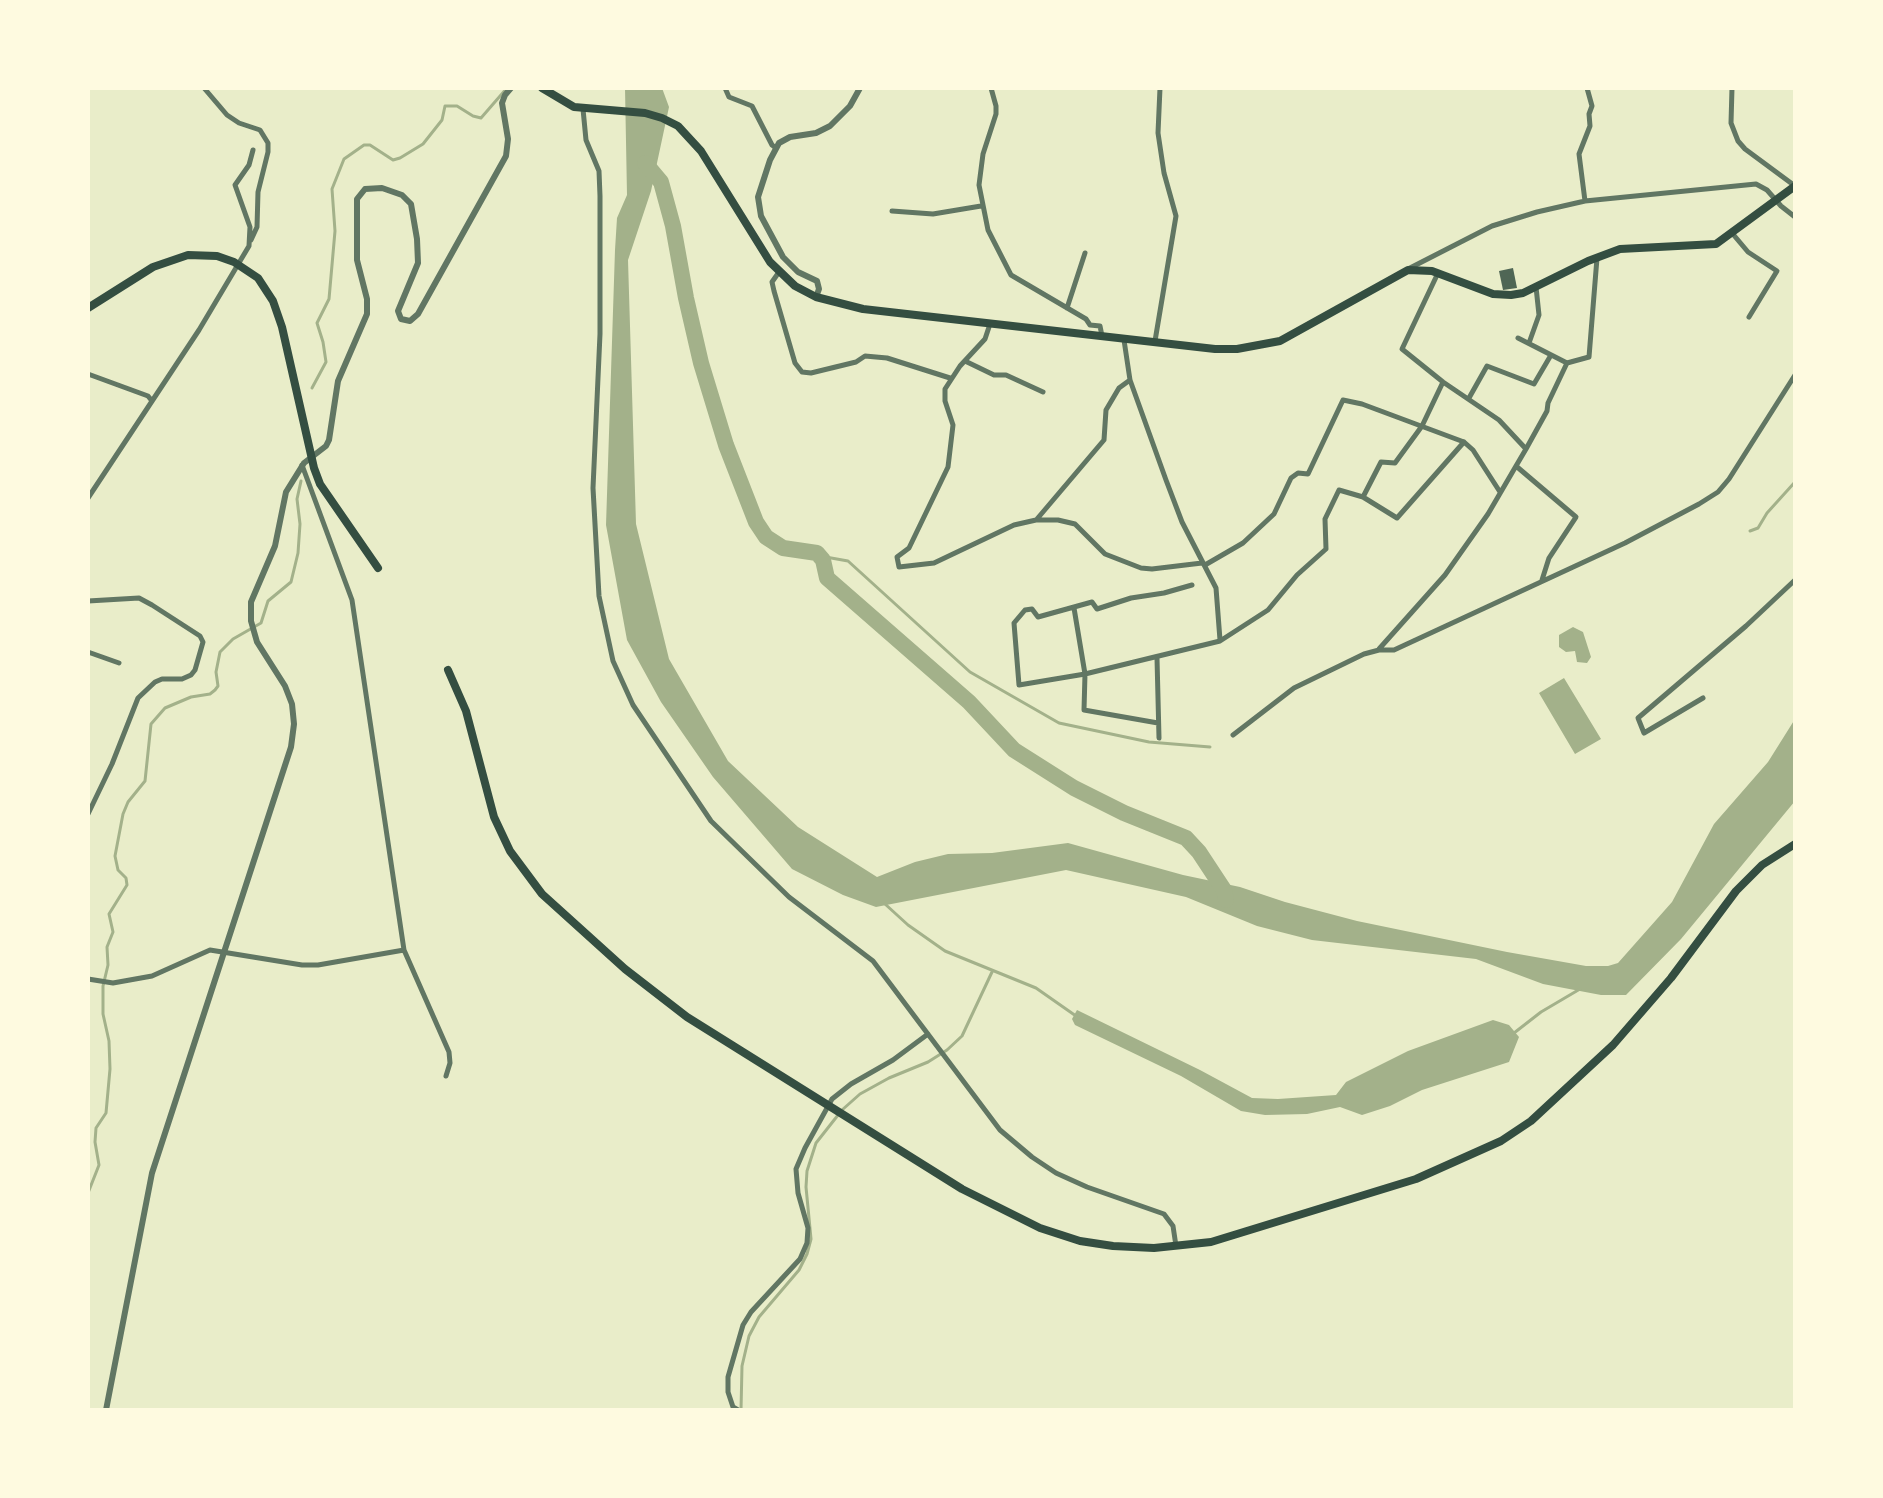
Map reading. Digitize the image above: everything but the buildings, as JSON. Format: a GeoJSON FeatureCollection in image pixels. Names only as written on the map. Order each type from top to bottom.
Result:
{"type":"FeatureCollection","features":[{"type":"Feature","properties":{"kind":"main road"},"geometry":{"type":"LineString","coordinates":[[542,88],[565,103],[583,109],[645,113],[678,126],[696,144],[765,256],[795,286],[816,297],[863,309],[1215,349],[1265,345],[1301,330],[1408,270],[1424,269],[1499,295],[1517,294],[1597,257],[1637,246],[1716,244],[1795,186]]}},
{"type":"Feature","properties":{"kind":"main road"},"geometry":{"type":"LineString","coordinates":[[88,308],[153,267],[188,255],[204,254],[238,264],[258,278],[273,301],[282,327],[311,456],[327,496],[378,568]]}},
{"type":"Feature","properties":{"kind":"main road"},"geometry":{"type":"LineString","coordinates":[[448,670],[466,711],[494,817],[510,851],[553,905],[639,981],[687,1017],[962,1189],[1040,1228],[1104,1245],[1143,1248],[1211,1242],[1389,1188],[1458,1162],[1501,1141],[1531,1121],[1613,1045],[1671,978],[1736,891],[1762,865],[1795,844]]}},
{"type":"Feature","properties":{"kind":"street"},"geometry":{"type":"LineString","coordinates":[[88,498],[199,330],[257,227],[258,192],[268,143],[260,130],[227,115],[204,88]]}},
{"type":"Feature","properties":{"kind":"street"},"geometry":{"type":"LineString","coordinates":[[106,1410],[152,1173],[291,747],[294,724],[292,704],[285,686],[263,651],[251,621],[251,602],[275,546],[286,492],[302,465],[329,440],[338,381],[367,314],[366,291],[357,260],[358,196],[365,189],[382,188],[402,195],[411,204],[418,263],[398,311],[401,319],[410,321],[418,314],[506,156],[508,139],[502,103],[511,88]]}},
{"type":"Feature","properties":{"kind":"street"},"geometry":{"type":"LineString","coordinates":[[725,88],[729,97],[752,106],[776,148]]}},
{"type":"Feature","properties":{"kind":"street"},"geometry":{"type":"LineString","coordinates":[[816,297],[819,289],[817,281],[789,264],[772,237],[759,210],[759,192],[776,148],[790,137],[816,133],[830,126],[850,106],[860,88]]}},
{"type":"Feature","properties":{"kind":"street"},"geometry":{"type":"LineString","coordinates":[[991,88],[996,114],[979,172],[981,206],[988,230],[1011,275],[1086,319],[1090,325],[1100,326],[1102,337]]}},
{"type":"Feature","properties":{"kind":"street"},"geometry":{"type":"LineString","coordinates":[[1155,342],[1176,216],[1164,173],[1158,133],[1160,88]]}},
{"type":"Feature","properties":{"kind":"street"},"geometry":{"type":"LineString","coordinates":[[1585,201],[1579,154],[1590,126],[1592,106],[1587,88]]}},
{"type":"Feature","properties":{"kind":"street"},"geometry":{"type":"LineString","coordinates":[[1732,88],[1731,123],[1738,141],[1795,186]]}},
{"type":"Feature","properties":{"kind":"street"},"geometry":{"type":"LineString","coordinates":[[583,109],[586,140],[599,177],[600,334],[593,488],[599,596],[613,661],[633,705],[711,821],[789,897],[868,957],[994,1123],[1018,1146],[1070,1180],[1164,1214],[1173,1226],[1176,1246]]}},
{"type":"Feature","properties":{"kind":"street"},"geometry":{"type":"LineString","coordinates":[[250,240],[250,227],[235,185],[249,165],[253,150]]}},
{"type":"Feature","properties":{"kind":"street"},"geometry":{"type":"LineString","coordinates":[[1408,270],[1492,226],[1585,201],[1756,184],[1767,190],[1795,217]]}},
{"type":"Feature","properties":{"kind":"street"},"geometry":{"type":"LineString","coordinates":[[892,211],[933,214],[981,206]]}},
{"type":"Feature","properties":{"kind":"street"},"geometry":{"type":"LineString","coordinates":[[1732,233],[1748,252],[1777,271],[1749,317]]}},
{"type":"Feature","properties":{"kind":"street"},"geometry":{"type":"LineString","coordinates":[[1067,308],[1083,269],[1085,253]]}},
{"type":"Feature","properties":{"kind":"street"},"geometry":{"type":"LineString","coordinates":[[1518,338],[1567,363],[1589,357],[1597,257]]}},
{"type":"Feature","properties":{"kind":"street"},"geometry":{"type":"LineString","coordinates":[[779,272],[772,282],[774,291],[795,363],[802,372],[808,374],[856,362],[865,356],[887,358],[950,378]]}},
{"type":"Feature","properties":{"kind":"street"},"geometry":{"type":"LineString","coordinates":[[1438,273],[1402,349],[1443,382],[1499,420],[1526,449]]}},
{"type":"Feature","properties":{"kind":"street"},"geometry":{"type":"LineString","coordinates":[[1529,343],[1539,315],[1536,286]]}},
{"type":"Feature","properties":{"kind":"street"},"geometry":{"type":"LineString","coordinates":[[990,324],[985,339],[950,378],[945,392],[953,425],[948,467],[916,537],[907,551],[897,557],[899,567],[934,563],[1014,525],[1036,520],[1075,524],[1105,554],[1141,568],[1204,564],[1243,543],[1274,514],[1291,478],[1298,473],[1308,474],[1343,400],[1464,442],[1473,450],[1500,492]]}},
{"type":"Feature","properties":{"kind":"street"},"geometry":{"type":"LineString","coordinates":[[1124,340],[1130,380],[1182,522],[1217,595],[1220,641]]}},
{"type":"Feature","properties":{"kind":"street"},"geometry":{"type":"LineString","coordinates":[[1469,398],[1487,366],[1534,384],[1551,355]]}},
{"type":"Feature","properties":{"kind":"street"},"geometry":{"type":"LineString","coordinates":[[965,361],[1043,392]]}},
{"type":"Feature","properties":{"kind":"street"},"geometry":{"type":"LineString","coordinates":[[1379,650],[1445,575],[1488,514],[1547,411],[1567,363]]}},
{"type":"Feature","properties":{"kind":"street"},"geometry":{"type":"LineString","coordinates":[[88,374],[148,396],[152,401]]}},
{"type":"Feature","properties":{"kind":"street"},"geometry":{"type":"LineString","coordinates":[[1233,735],[1294,688],[1364,654],[1394,650],[1625,543],[1718,492],[1795,375]]}},
{"type":"Feature","properties":{"kind":"street"},"geometry":{"type":"LineString","coordinates":[[1036,520],[1104,440],[1106,410],[1119,388],[1130,380]]}},
{"type":"Feature","properties":{"kind":"street"},"geometry":{"type":"LineString","coordinates":[[1363,497],[1381,462],[1395,463],[1422,426],[1443,382]]}},
{"type":"Feature","properties":{"kind":"street"},"geometry":{"type":"LineString","coordinates":[[1192,585],[1097,609],[1092,602],[1038,617],[1032,609],[1025,610],[1014,623],[1019,685],[1085,674],[1220,641],[1268,610],[1297,575],[1326,549],[1325,519],[1339,490],[1363,497],[1397,518],[1464,442]]}},
{"type":"Feature","properties":{"kind":"street"},"geometry":{"type":"LineString","coordinates":[[302,465],[352,600],[404,950],[449,1052],[446,1076]]}},
{"type":"Feature","properties":{"kind":"street"},"geometry":{"type":"LineString","coordinates":[[1516,466],[1576,517],[1549,558],[1542,580]]}},
{"type":"Feature","properties":{"kind":"street"},"geometry":{"type":"LineString","coordinates":[[1703,698],[1644,733],[1638,718],[1795,580]]}},
{"type":"Feature","properties":{"kind":"street"},"geometry":{"type":"LineString","coordinates":[[88,610],[90,601],[139,598],[200,636],[203,642],[191,675],[182,679],[162,679],[149,686],[138,698],[88,814]]}},
{"type":"Feature","properties":{"kind":"street"},"geometry":{"type":"LineString","coordinates":[[1074,608],[1085,674],[1084,710],[1158,723]]}},
{"type":"Feature","properties":{"kind":"street"},"geometry":{"type":"LineString","coordinates":[[88,652],[119,663]]}},
{"type":"Feature","properties":{"kind":"street"},"geometry":{"type":"LineString","coordinates":[[1157,658],[1159,738]]}},
{"type":"Feature","properties":{"kind":"street"},"geometry":{"type":"LineString","coordinates":[[88,979],[122,982],[152,976],[210,950],[318,965],[404,950]]}},
{"type":"Feature","properties":{"kind":"street"},"geometry":{"type":"LineString","coordinates":[[738,1410],[733,1407],[728,1392],[728,1377],[743,1325],[751,1312],[800,1259],[807,1243],[808,1228],[798,1193],[796,1169],[805,1148],[832,1099],[928,1034]]}},
{"type":"Feature","properties":{"kind":"shaded area"},"geometry":{"type":"Polygon","coordinates":[[[625,88],[662,88],[669,107],[651,191],[628,260],[636,524],[669,659],[728,761],[798,827],[877,877],[915,862],[948,854],[992,853],[1068,843],[1357,921],[1507,952],[1586,966],[1608,966],[1618,963],[1672,902],[1714,824],[1768,762],[1795,719],[1795,801],[1681,939],[1626,995],[1601,995],[1543,984],[1476,959],[1312,940],[1257,926],[1186,897],[1066,870],[876,907],[843,895],[792,869],[713,777],[661,702],[627,640],[606,525],[617,218],[627,195],[625,88]]]}},
{"type":"Feature","properties":{"kind":"shaded area"},"geometry":{"type":"Polygon","coordinates":[[[1573,627],[1583,632],[1591,657],[1587,663],[1577,662],[1575,651],[1566,652],[1559,647],[1559,635],[1573,627]]]}},
{"type":"Feature","properties":{"kind":"shaded area"},"geometry":{"type":"Polygon","coordinates":[[[1564,678],[1601,739],[1575,754],[1539,693],[1564,678]]]}},
{"type":"Feature","properties":{"kind":"shaded area"},"geometry":{"type":"Polygon","coordinates":[[[1077,1010],[1252,1098],[1336,1095],[1346,1082],[1408,1051],[1493,1020],[1509,1025],[1519,1037],[1509,1062],[1422,1090],[1390,1106],[1362,1115],[1340,1107],[1307,1114],[1265,1115],[1241,1111],[1181,1076],[1075,1025],[1072,1019],[1077,1010]]]}},
{"type":"Feature","properties":{"kind":"waterway"},"geometry":{"type":"LineString","coordinates":[[312,388],[326,362],[317,323],[329,299],[335,231],[332,189],[344,159],[364,145],[370,145],[393,160],[400,158],[423,144],[442,120],[445,106],[457,106],[481,118],[507,88]]}},
{"type":"Feature","properties":{"kind":"waterway"},"geometry":{"type":"LineString","coordinates":[[645,163],[661,182],[701,363],[726,445],[756,522],[766,537],[783,548],[817,553],[823,560],[827,578],[969,702],[1014,750],[1074,788],[1124,813],[1186,838],[1224,890],[1226,900]]}},
{"type":"Feature","properties":{"kind":"waterway"},"geometry":{"type":"LineString","coordinates":[[88,1193],[99,1165],[96,1128],[106,1113],[110,1069],[103,986],[108,965],[107,947],[113,932],[109,914],[127,885],[126,878],[118,870],[115,856],[123,814],[128,802],[145,781],[151,724],[165,708],[215,690],[218,686],[216,672],[220,652],[233,639],[261,623],[268,601],[291,582],[298,553],[300,524],[297,499],[301,481]]}},
{"type":"Feature","properties":{"kind":"waterway"},"geometry":{"type":"LineString","coordinates":[[1750,531],[1758,528],[1795,482]]}},
{"type":"Feature","properties":{"kind":"waterway"},"geometry":{"type":"LineString","coordinates":[[820,556],[848,561],[970,672],[1059,723],[1149,742],[1210,747]]}},
{"type":"Feature","properties":{"kind":"waterway"},"geometry":{"type":"LineString","coordinates":[[885,904],[945,951],[1036,988],[1076,1016]]}},
{"type":"Feature","properties":{"kind":"waterway"},"geometry":{"type":"LineString","coordinates":[[741,1410],[742,1366],[749,1336],[759,1317],[799,1270],[807,1254],[811,1239],[807,1171],[816,1143],[842,1110],[860,1094],[928,1062],[962,1036],[992,972]]}},
{"type":"Feature","properties":{"kind":"waterway"},"geometry":{"type":"LineString","coordinates":[[1514,1033],[1541,1012],[1580,989]]}}]}
